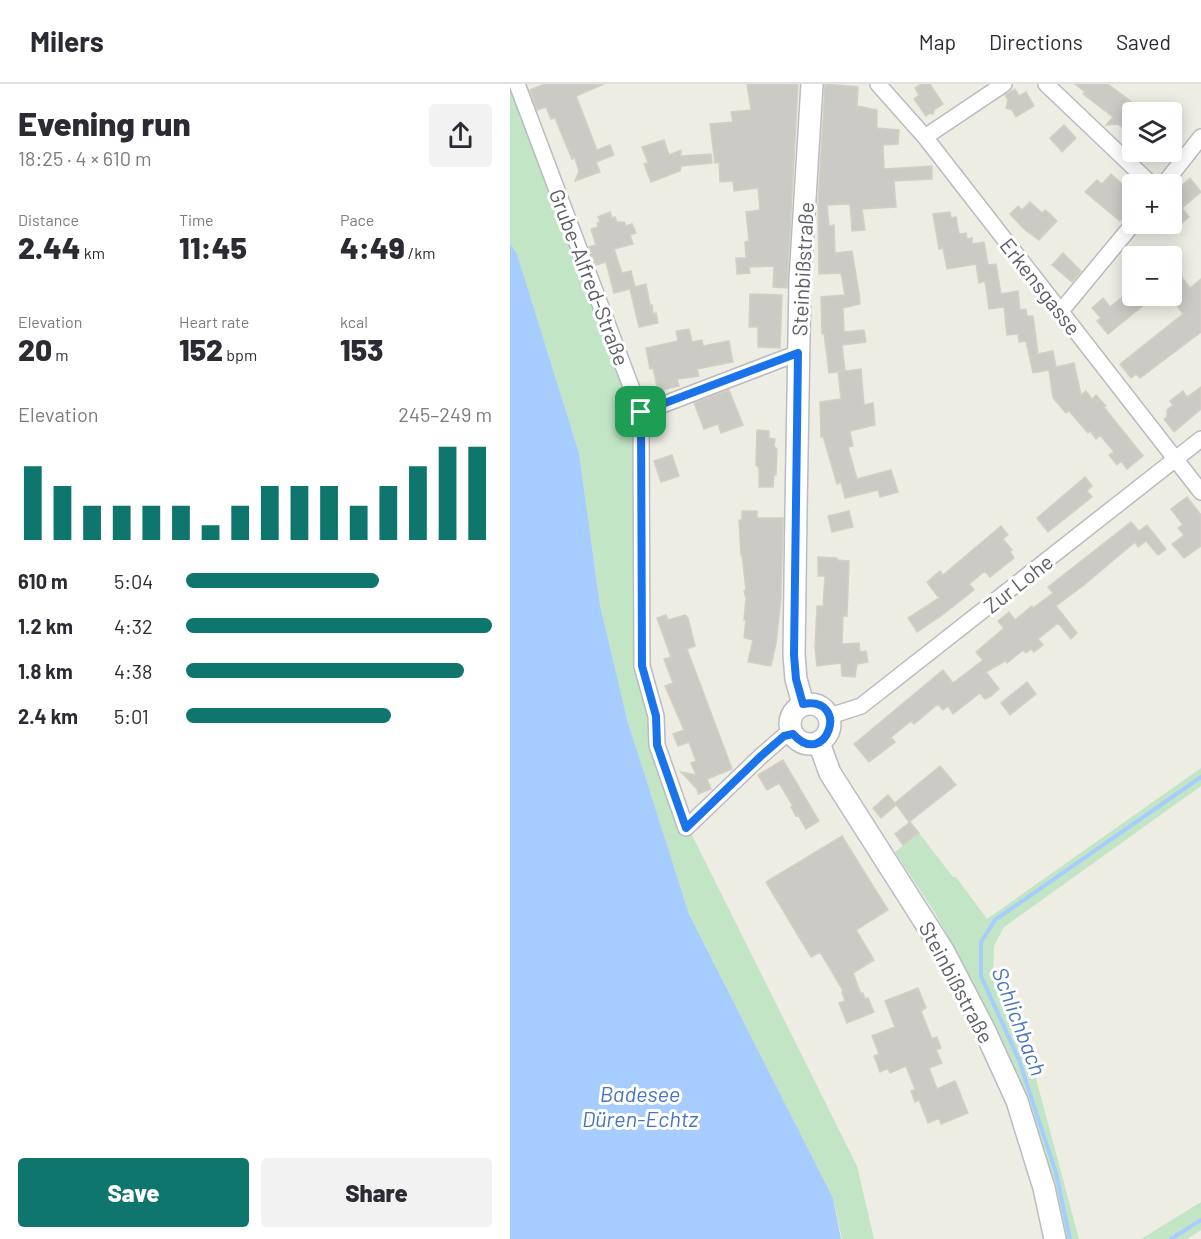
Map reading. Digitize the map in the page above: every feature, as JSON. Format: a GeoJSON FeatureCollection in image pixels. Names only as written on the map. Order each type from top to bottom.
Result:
{"type":"FeatureCollection","features":[{"type":"Feature","properties":{"kind":"street","name":"Grube-Alfred-Straße"},"geometry":{"type":"LineString","coordinates":[[517,84],[641,412],[642,666],[656,716],[657,745],[686,828],[761,756],[784,736],[793,734]]}},
{"type":"Feature","properties":{"kind":"street","name":"Steinbißstraße"},"geometry":{"type":"LineString","coordinates":[[803,704],[796,679],[794,655],[798,353],[812,84]]}},
{"type":"Feature","properties":{"kind":"street","name":"Erkensgasse"},"geometry":{"type":"LineString","coordinates":[[878,84],[926,137],[1201,492]]}},
{"type":"Feature","properties":{"kind":"street"},"geometry":{"type":"LineString","coordinates":[[926,137],[1004,84]]}},
{"type":"Feature","properties":{"kind":"street"},"geometry":{"type":"LineString","coordinates":[[1046,84],[1140,174]]}},
{"type":"Feature","properties":{"kind":"street"},"geometry":{"type":"LineString","coordinates":[[1172,174],[1201,137]]}},
{"type":"Feature","properties":{"kind":"street"},"geometry":{"type":"LineString","coordinates":[[1061,311],[1124,234]]}},
{"type":"Feature","properties":{"kind":"street"},"geometry":{"type":"LineString","coordinates":[[641,412],[798,353]]}},
{"type":"Feature","properties":{"kind":"street","name":"Zur Lohe"},"geometry":{"type":"LineString","coordinates":[[830,716],[861,706],[1201,439]]}},
{"type":"Feature","properties":{"kind":"street"},"geometry":{"type":"LineString","coordinates":[[803,704],[818,705],[830,716],[830,732],[819,743],[804,743],[793,734],[790,726],[795,710],[803,704]]}},
{"type":"Feature","properties":{"kind":"street","name":"Steinbißstraße"},"geometry":{"type":"LineString","coordinates":[[819,743],[830,773],[944,952],[985,1031],[1017,1101],[1044,1188],[1055,1239]]}},
{"type":"Feature","properties":{"kind":"green space"},"geometry":{"type":"Polygon","coordinates":[[[510,84],[639,421],[640,681],[661,773],[857,1166],[874,1239],[842,1239],[833,1198],[689,914],[627,719],[600,605],[579,453],[517,254],[510,243],[510,84]]]}},
{"type":"Feature","properties":{"kind":"green space"},"geometry":{"type":"Polygon","coordinates":[[[1201,768],[1201,786],[1004,927],[994,946],[993,981],[1031,1060],[1079,1239],[1063,1239],[952,944],[935,913],[895,852],[919,833],[987,919],[1201,768]]]}},
{"type":"Feature","properties":{"kind":"green space"},"geometry":{"type":"Polygon","coordinates":[[[1201,1202],[1201,1230],[1187,1239],[1141,1239],[1201,1202]]]}},
{"type":"Feature","properties":{"kind":"water","name":"Badesee Düren-Echtz"},"geometry":{"type":"Polygon","coordinates":[[[510,243],[517,254],[579,453],[600,605],[627,719],[689,914],[833,1198],[841,1239],[510,1239],[510,243]]]}},
{"type":"Feature","properties":{"kind":"building"},"geometry":{"type":"Polygon","coordinates":[[[545,84],[604,84],[576,96],[597,150],[610,145],[614,155],[596,162],[600,172],[575,181],[579,171],[575,158],[572,159],[555,118],[551,119],[546,107],[537,110],[530,90],[545,84]]]}},
{"type":"Feature","properties":{"kind":"building"},"geometry":{"type":"Polygon","coordinates":[[[747,84],[798,84],[787,288],[773,287],[774,266],[749,267],[750,273],[737,274],[736,258],[746,258],[745,242],[749,241],[746,212],[760,210],[758,188],[734,191],[733,181],[720,182],[719,162],[715,163],[710,124],[733,122],[731,112],[751,110],[747,84]]]}},
{"type":"Feature","properties":{"kind":"building"},"geometry":{"type":"Polygon","coordinates":[[[825,84],[858,87],[857,106],[877,110],[877,128],[899,130],[898,144],[883,145],[884,169],[932,166],[932,179],[894,181],[896,207],[862,209],[865,230],[852,231],[850,204],[827,205],[829,226],[834,225],[835,253],[852,251],[859,293],[860,304],[843,308],[844,332],[864,330],[866,342],[842,345],[845,371],[829,373],[824,333],[822,334],[821,297],[845,295],[841,273],[819,274],[818,203],[825,84]]]}},
{"type":"Feature","properties":{"kind":"building"},"geometry":{"type":"Polygon","coordinates":[[[921,84],[930,84],[943,104],[934,110],[933,114],[926,116],[914,99],[919,95],[915,88],[921,84]]]}},
{"type":"Feature","properties":{"kind":"building"},"geometry":{"type":"Polygon","coordinates":[[[1075,84],[1108,84],[1132,102],[1122,102],[1122,127],[1118,124],[1106,125],[1113,117],[1083,94],[1085,92],[1075,84]]]}},
{"type":"Feature","properties":{"kind":"building"},"geometry":{"type":"Polygon","coordinates":[[[1015,89],[1019,96],[1026,92],[1034,106],[1016,117],[1012,110],[1006,108],[1008,100],[1005,95],[1015,89]]]}},
{"type":"Feature","properties":{"kind":"building"},"geometry":{"type":"Polygon","coordinates":[[[1064,125],[1076,138],[1062,152],[1050,138],[1064,125]]]}},
{"type":"Feature","properties":{"kind":"building"},"geometry":{"type":"Polygon","coordinates":[[[664,140],[669,155],[681,150],[681,156],[711,154],[712,163],[681,166],[680,171],[651,182],[644,164],[648,163],[642,147],[664,140]]]}},
{"type":"Feature","properties":{"kind":"building"},"geometry":{"type":"Polygon","coordinates":[[[1111,174],[1122,184],[1122,219],[1120,221],[1085,192],[1097,180],[1102,184],[1111,174]]]}},
{"type":"Feature","properties":{"kind":"building"},"geometry":{"type":"Polygon","coordinates":[[[1190,178],[1201,192],[1182,208],[1182,186],[1190,178]]]}},
{"type":"Feature","properties":{"kind":"building"},"geometry":{"type":"Polygon","coordinates":[[[1030,202],[1042,213],[1045,210],[1057,221],[1039,240],[1025,230],[1010,214],[1018,206],[1022,210],[1030,202]]]}},
{"type":"Feature","properties":{"kind":"building"},"geometry":{"type":"Polygon","coordinates":[[[1182,208],[1189,217],[1182,223],[1182,208]]]}},
{"type":"Feature","properties":{"kind":"building"},"geometry":{"type":"Polygon","coordinates":[[[610,212],[612,218],[615,217],[617,222],[624,222],[626,226],[632,224],[636,233],[630,235],[633,244],[614,249],[622,273],[631,271],[635,287],[646,284],[650,305],[652,305],[653,314],[656,313],[658,323],[639,327],[630,289],[614,293],[606,262],[596,265],[589,247],[596,245],[591,229],[598,227],[597,223],[600,222],[598,217],[610,212]]]}},
{"type":"Feature","properties":{"kind":"building"},"geometry":{"type":"Polygon","coordinates":[[[950,212],[951,218],[956,217],[959,234],[966,233],[967,239],[972,238],[972,244],[984,242],[988,265],[996,264],[1001,294],[1018,291],[1020,310],[1026,309],[1027,316],[1033,316],[1038,354],[1053,351],[1056,367],[1074,363],[1081,395],[1086,391],[1092,399],[1096,395],[1143,456],[1127,469],[1121,461],[1117,465],[1109,455],[1114,452],[1100,435],[1096,439],[1090,431],[1088,433],[1069,411],[1066,413],[1053,398],[1049,370],[1033,373],[1026,341],[1019,342],[1018,334],[1007,335],[1004,307],[989,309],[985,281],[979,283],[976,264],[947,269],[943,248],[939,249],[933,214],[950,212]]]}},
{"type":"Feature","properties":{"kind":"building"},"geometry":{"type":"Polygon","coordinates":[[[1063,253],[1081,271],[1072,282],[1052,265],[1063,253]]]}},
{"type":"Feature","properties":{"kind":"building"},"geometry":{"type":"Polygon","coordinates":[[[1182,277],[1190,288],[1201,279],[1201,332],[1140,378],[1136,374],[1131,378],[1120,364],[1183,314],[1177,306],[1182,306],[1182,277]]]}},
{"type":"Feature","properties":{"kind":"building"},"geometry":{"type":"Polygon","coordinates":[[[750,294],[782,295],[780,348],[758,347],[758,327],[749,327],[750,294]]]}},
{"type":"Feature","properties":{"kind":"building"},"geometry":{"type":"Polygon","coordinates":[[[1122,297],[1122,306],[1143,306],[1108,334],[1097,321],[1101,318],[1092,308],[1103,298],[1110,307],[1122,297]]]}},
{"type":"Feature","properties":{"kind":"building"},"geometry":{"type":"Polygon","coordinates":[[[689,329],[692,342],[702,340],[703,346],[729,341],[733,362],[697,369],[699,376],[677,379],[679,386],[658,391],[646,348],[678,341],[676,331],[689,329]]]}},
{"type":"Feature","properties":{"kind":"building"},"geometry":{"type":"Polygon","coordinates":[[[861,369],[864,405],[873,403],[875,425],[850,431],[853,446],[848,447],[857,479],[891,470],[898,492],[880,497],[878,490],[845,498],[841,482],[837,484],[823,436],[821,437],[820,402],[841,399],[838,372],[861,369]]]}},
{"type":"Feature","properties":{"kind":"building"},"geometry":{"type":"Polygon","coordinates":[[[1201,387],[1201,409],[1174,432],[1164,419],[1167,417],[1167,410],[1173,405],[1170,401],[1183,391],[1187,397],[1201,387]]]}},
{"type":"Feature","properties":{"kind":"building"},"geometry":{"type":"Polygon","coordinates":[[[729,390],[743,425],[721,433],[718,424],[704,429],[694,403],[729,390]]]}},
{"type":"Feature","properties":{"kind":"building"},"geometry":{"type":"Polygon","coordinates":[[[757,430],[769,431],[769,438],[775,439],[776,475],[774,475],[773,487],[759,487],[759,468],[756,465],[757,430]]]}},
{"type":"Feature","properties":{"kind":"building"},"geometry":{"type":"Polygon","coordinates":[[[672,455],[679,476],[661,482],[654,461],[672,455]]]}},
{"type":"Feature","properties":{"kind":"building"},"geometry":{"type":"Polygon","coordinates":[[[1085,477],[1092,486],[1087,491],[1092,497],[1048,532],[1037,518],[1085,477]]]}},
{"type":"Feature","properties":{"kind":"building"},"geometry":{"type":"Polygon","coordinates":[[[1187,497],[1201,515],[1201,546],[1184,558],[1172,544],[1184,535],[1178,528],[1183,525],[1171,509],[1187,497]]]}},
{"type":"Feature","properties":{"kind":"building"},"geometry":{"type":"Polygon","coordinates":[[[742,511],[757,511],[757,518],[783,518],[781,598],[771,666],[748,662],[753,640],[744,638],[746,598],[744,591],[746,590],[739,520],[742,520],[742,511]]]}},
{"type":"Feature","properties":{"kind":"building"},"geometry":{"type":"Polygon","coordinates":[[[849,511],[853,527],[832,532],[828,516],[849,511]]]}},
{"type":"Feature","properties":{"kind":"building"},"geometry":{"type":"Polygon","coordinates":[[[1131,522],[1139,531],[1147,525],[1166,549],[1158,555],[1146,541],[1138,547],[1135,542],[1056,606],[1077,633],[1071,639],[1058,623],[1038,639],[1043,645],[1034,652],[1031,649],[1026,653],[1023,650],[1007,663],[1005,661],[986,672],[999,689],[991,696],[985,699],[980,693],[953,714],[948,706],[943,710],[938,704],[914,724],[911,721],[891,737],[895,742],[869,762],[854,744],[943,670],[953,683],[983,660],[976,652],[1004,628],[998,621],[1009,612],[1015,620],[1032,606],[1033,608],[1053,593],[1048,587],[1131,522]]]}},
{"type":"Feature","properties":{"kind":"building"},"geometry":{"type":"Polygon","coordinates":[[[1001,526],[1008,535],[1003,539],[1012,550],[1010,551],[1014,558],[990,577],[985,571],[969,584],[974,590],[917,632],[908,618],[939,598],[927,582],[940,571],[943,575],[1001,526]]]}},
{"type":"Feature","properties":{"kind":"building"},"geometry":{"type":"Polygon","coordinates":[[[818,557],[849,561],[847,616],[843,616],[842,644],[859,643],[860,652],[866,651],[868,662],[857,664],[855,677],[842,676],[841,663],[817,666],[815,648],[817,606],[823,606],[825,576],[818,576],[818,557]]]}},
{"type":"Feature","properties":{"kind":"building"},"geometry":{"type":"Polygon","coordinates":[[[666,615],[668,620],[685,615],[688,618],[695,646],[687,649],[732,769],[707,779],[711,789],[698,794],[697,789],[681,772],[696,775],[691,763],[696,761],[689,742],[678,746],[673,734],[684,730],[665,686],[673,683],[664,659],[671,657],[657,618],[666,615]]]}},
{"type":"Feature","properties":{"kind":"building"},"geometry":{"type":"Polygon","coordinates":[[[1027,682],[1036,694],[1010,715],[1001,703],[1027,682]]]}},
{"type":"Feature","properties":{"kind":"building"},"geometry":{"type":"Polygon","coordinates":[[[783,760],[819,821],[806,829],[798,815],[796,816],[791,807],[793,806],[779,783],[767,790],[758,775],[783,760]]]}},
{"type":"Feature","properties":{"kind":"building"},"geometry":{"type":"Polygon","coordinates":[[[940,766],[956,785],[909,822],[895,803],[940,766]]]}},
{"type":"Feature","properties":{"kind":"building"},"geometry":{"type":"Polygon","coordinates":[[[888,795],[896,805],[881,818],[873,808],[888,795]]]}},
{"type":"Feature","properties":{"kind":"building"},"geometry":{"type":"Polygon","coordinates":[[[910,822],[919,833],[903,845],[895,834],[910,822]]]}},
{"type":"Feature","properties":{"kind":"building"},"geometry":{"type":"Polygon","coordinates":[[[842,836],[888,910],[856,930],[874,960],[853,973],[861,994],[863,993],[865,999],[868,998],[874,1012],[847,1023],[839,1003],[845,1001],[842,992],[844,992],[820,952],[811,957],[766,882],[842,836]]]}},
{"type":"Feature","properties":{"kind":"building"},"geometry":{"type":"Polygon","coordinates":[[[918,988],[926,1008],[921,1011],[932,1039],[937,1037],[941,1048],[936,1050],[942,1063],[929,1068],[937,1089],[955,1081],[968,1113],[941,1124],[939,1118],[928,1123],[919,1100],[915,1102],[911,1091],[915,1089],[906,1066],[890,1073],[888,1068],[880,1072],[874,1056],[879,1054],[872,1036],[895,1027],[885,1001],[918,988]]]}},
{"type":"Feature","properties":{"kind":"waterway","name":"Schlichbach"},"geometry":{"type":"LineString","coordinates":[[1070,1239],[1056,1173],[1019,1060],[981,976],[981,942],[995,920],[1201,777]]}},
{"type":"Feature","properties":{"kind":"waterway"},"geometry":{"type":"LineString","coordinates":[[1171,1239],[1201,1220]]}},
{"type":"Feature","properties":{"kind":"route"},"geometry":{"type":"LineString","coordinates":[[798,353],[794,655],[796,679],[803,704],[818,705],[830,716],[830,732],[819,743],[812,744],[798,740],[793,734],[784,736],[686,828],[657,745],[656,716],[645,684],[642,666],[641,412],[798,353]]}}]}
